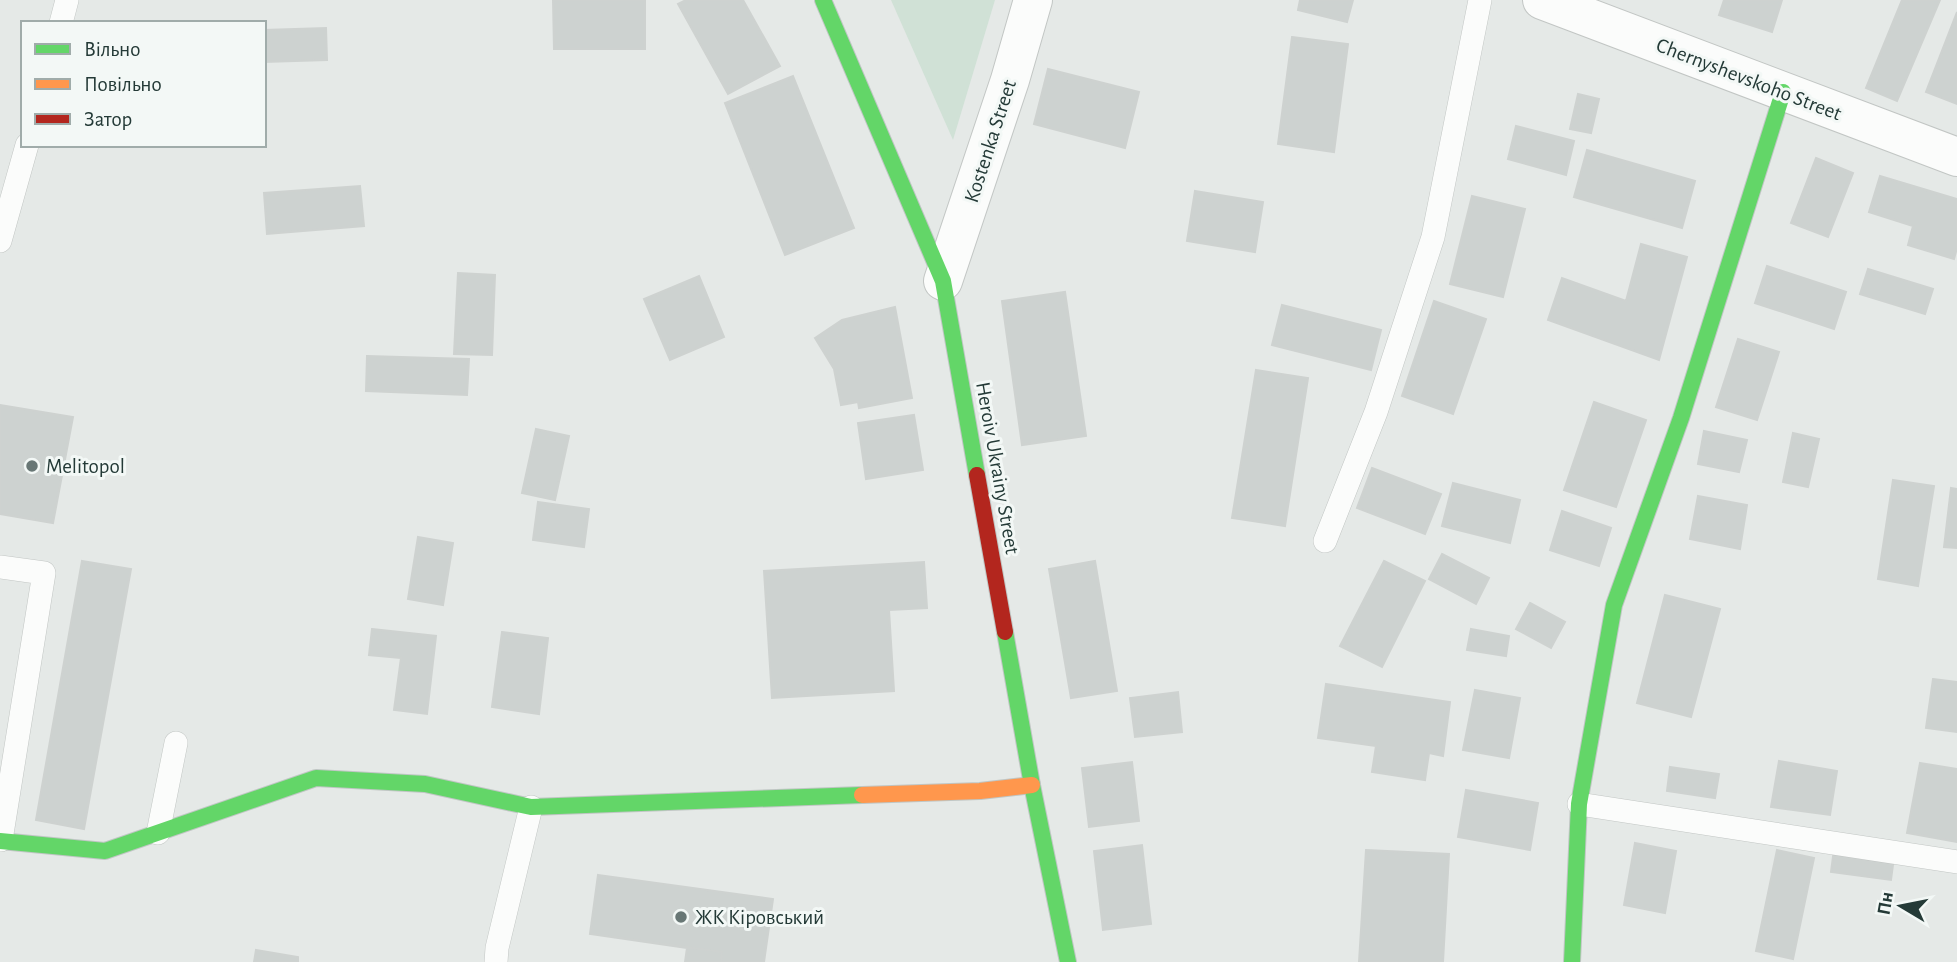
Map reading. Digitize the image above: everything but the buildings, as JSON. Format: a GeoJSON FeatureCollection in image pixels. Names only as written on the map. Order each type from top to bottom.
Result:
{"type":"FeatureCollection","features":[{"type":"Feature","properties":{"kind":"street","name":"Heroiv Ukrainy Street"},"geometry":{"type":"LineString","coordinates":[[823,0],[943,281],[1032,785],[1068,962]]}},
{"type":"Feature","properties":{"kind":"street","name":"Kostenka Street"},"geometry":{"type":"LineString","coordinates":[[943,281],[1034,0]]}},
{"type":"Feature","properties":{"kind":"street","name":"Chernyshevskoho Street"},"geometry":{"type":"LineString","coordinates":[[1542,0],[1957,157]]}},
{"type":"Feature","properties":{"kind":"street"},"geometry":{"type":"LineString","coordinates":[[1572,962],[1579,804],[1614,605],[1681,418],[1783,92]]}},
{"type":"Feature","properties":{"kind":"street"},"geometry":{"type":"LineString","coordinates":[[0,841],[105,851],[316,778],[425,784],[531,807],[980,791],[1032,785]]}},
{"type":"Feature","properties":{"kind":"lane"},"geometry":{"type":"LineString","coordinates":[[62,21],[67,0]]}},
{"type":"Feature","properties":{"kind":"lane"},"geometry":{"type":"LineString","coordinates":[[1325,541],[1376,412],[1433,237],[1480,0]]}},
{"type":"Feature","properties":{"kind":"lane"},"geometry":{"type":"LineString","coordinates":[[0,241],[26,147]]}},
{"type":"Feature","properties":{"kind":"lane"},"geometry":{"type":"LineString","coordinates":[[0,567],[44,573],[0,841]]}},
{"type":"Feature","properties":{"kind":"lane"},"geometry":{"type":"LineString","coordinates":[[158,833],[176,743]]}},
{"type":"Feature","properties":{"kind":"lane"},"geometry":{"type":"LineString","coordinates":[[1579,804],[1957,862]]}},
{"type":"Feature","properties":{"kind":"lane"},"geometry":{"type":"LineString","coordinates":[[496,962],[497,948],[531,807]]}},
{"type":"Feature","properties":{"kind":"green space"},"geometry":{"type":"Polygon","coordinates":[[[891,0],[995,0],[953,140],[891,0]]]}},
{"type":"Feature","properties":{"kind":"traffic: fast"},"geometry":{"type":"LineString","coordinates":[[823,0],[943,281],[977,475]]}},
{"type":"Feature","properties":{"kind":"traffic: fast"},"geometry":{"type":"LineString","coordinates":[[1572,962],[1579,804],[1614,605],[1681,418],[1783,92]]}},
{"type":"Feature","properties":{"kind":"traffic: fast"},"geometry":{"type":"LineString","coordinates":[[1005,632],[1032,785],[1068,962]]}},
{"type":"Feature","properties":{"kind":"traffic: fast"},"geometry":{"type":"LineString","coordinates":[[0,841],[105,851],[316,778],[425,784],[531,807],[862,795]]}},
{"type":"Feature","properties":{"kind":"traffic: slow"},"geometry":{"type":"LineString","coordinates":[[862,795],[980,791],[1032,785]]}},
{"type":"Feature","properties":{"kind":"traffic: jam"},"geometry":{"type":"LineString","coordinates":[[977,475],[1005,632]]}},
{"type":"Feature","properties":{"kind":"place","name":"Melitopol"},"geometry":{"type":"Point","coordinates":[32,466]}},
{"type":"Feature","properties":{"kind":"place","name":"ЖК Кіровський"},"geometry":{"type":"Point","coordinates":[681,917]}}]}
